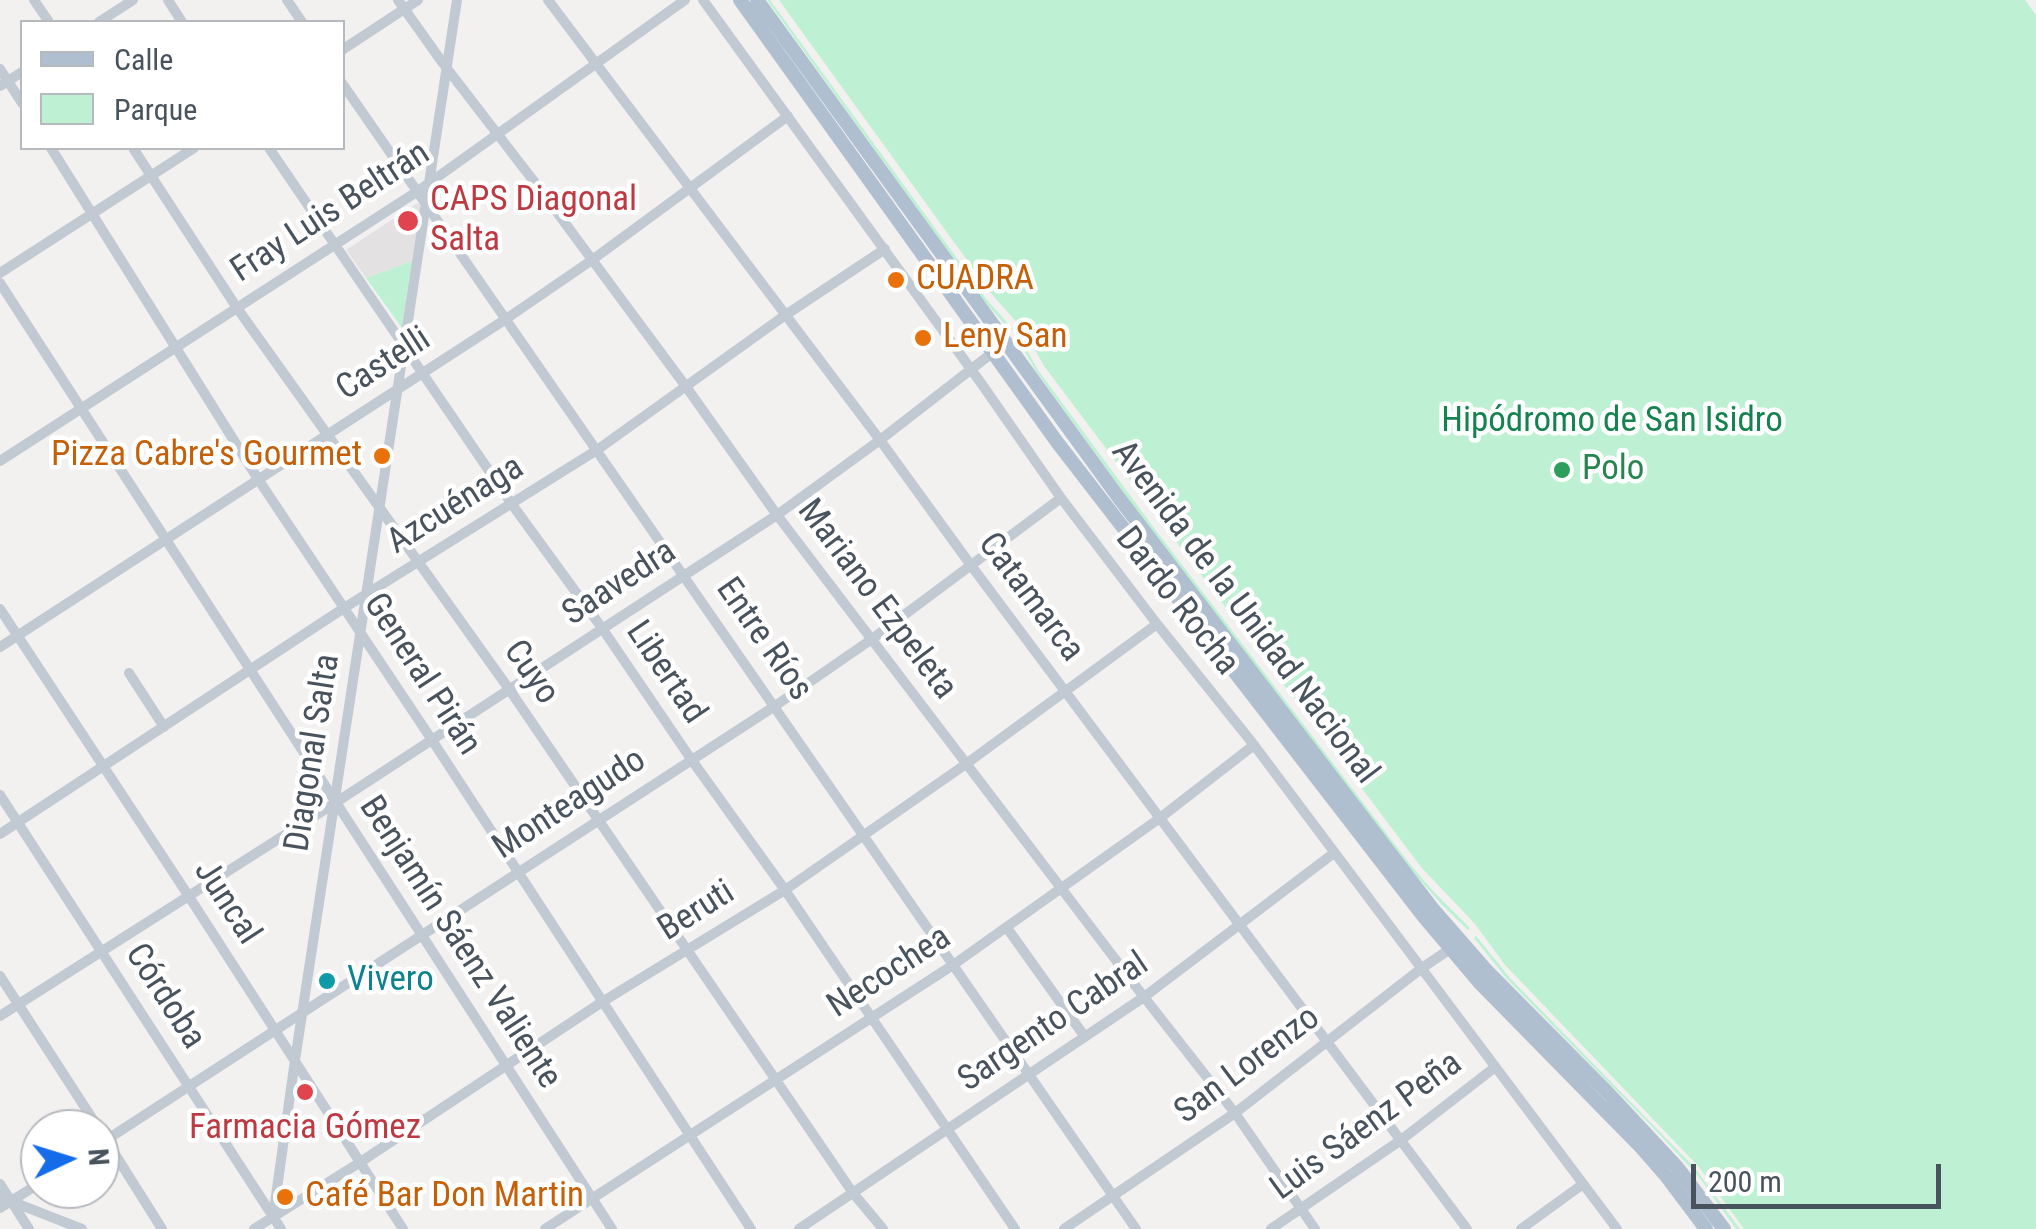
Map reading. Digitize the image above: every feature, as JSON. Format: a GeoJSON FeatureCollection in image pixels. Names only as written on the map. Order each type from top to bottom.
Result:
{"type":"FeatureCollection","features":[{"type":"Feature","properties":{"kind":"main road","name":"Avenida de la Unidad Nacional"},"geometry":{"type":"LineString","coordinates":[[740,0],[1500,1004],[1639,1146],[1706,1229]]}},
{"type":"Feature","properties":{"kind":"main road","name":"Avenida de la Unidad Nacional"},"geometry":{"type":"LineString","coordinates":[[758,0],[999,347]]}},
{"type":"Feature","properties":{"kind":"main road","name":"Avenida de la Unidad Nacional"},"geometry":{"type":"LineString","coordinates":[[1455,946],[1677,1166],[1724,1229]]}},
{"type":"Feature","properties":{"kind":"street"},"geometry":{"type":"LineString","coordinates":[[102,20],[133,0]]}},
{"type":"Feature","properties":{"kind":"street"},"geometry":{"type":"LineString","coordinates":[[345,48],[402,5],[418,0]]}},
{"type":"Feature","properties":{"kind":"street","name":"Diagonal Salta"},"geometry":{"type":"LineString","coordinates":[[272,1217],[457,0]]}},
{"type":"Feature","properties":{"kind":"street","name":"Catamarca"},"geometry":{"type":"LineString","coordinates":[[548,0],[1467,1229]]}},
{"type":"Feature","properties":{"kind":"street","name":"Fray Luis Beltrán"},"geometry":{"type":"LineString","coordinates":[[0,461],[418,191],[685,0]]}},
{"type":"Feature","properties":{"kind":"street","name":"Dardo Rocha"},"geometry":{"type":"LineString","coordinates":[[703,0],[1061,498],[1254,745],[1617,1229]]}},
{"type":"Feature","properties":{"kind":"street","name":"Mariano Ezpeleta"},"geometry":{"type":"LineString","coordinates":[[402,5],[776,514],[1235,1113],[1316,1229]]}},
{"type":"Feature","properties":{"kind":"street"},"geometry":{"type":"LineString","coordinates":[[0,69],[4,84]]}},
{"type":"Feature","properties":{"kind":"street","name":"Entre Ríos"},"geometry":{"type":"LineString","coordinates":[[345,87],[1136,1229]]}},
{"type":"Feature","properties":{"kind":"street","name":"Castelli"},"geometry":{"type":"LineString","coordinates":[[0,647],[506,319],[788,116]]}},
{"type":"Feature","properties":{"kind":"street","name":"General Pirán"},"geometry":{"type":"LineString","coordinates":[[52,150],[258,478],[751,1229]]}},
{"type":"Feature","properties":{"kind":"street","name":"Cuyo"},"geometry":{"type":"LineString","coordinates":[[134,150],[237,308],[509,690],[776,1081],[883,1229]]}},
{"type":"Feature","properties":{"kind":"street"},"geometry":{"type":"LineString","coordinates":[[0,273],[191,150]]}},
{"type":"Feature","properties":{"kind":"street","name":"Libertad"},"geometry":{"type":"LineString","coordinates":[[271,150],[511,503],[602,628],[1016,1229]]}},
{"type":"Feature","properties":{"kind":"street","name":"Azcuénaga"},"geometry":{"type":"LineString","coordinates":[[0,834],[344,608],[597,450],[885,249]]}},
{"type":"Feature","properties":{"kind":"street","name":"Benjamín Sáenz Valiente"},"geometry":{"type":"LineString","coordinates":[[0,284],[612,1229]]}},
{"type":"Feature","properties":{"kind":"street","name":"Saavedra"},"geometry":{"type":"LineString","coordinates":[[0,1016],[335,804],[776,514],[880,440],[999,347]]}},
{"type":"Feature","properties":{"kind":"street","name":"Monteagudo"},"geometry":{"type":"LineString","coordinates":[[120,1125],[188,1087],[775,706],[1061,498]]}},
{"type":"Feature","properties":{"kind":"street","name":"Juncal"},"geometry":{"type":"LineString","coordinates":[[0,610],[402,1229]]}},
{"type":"Feature","properties":{"kind":"street","name":"Beruti"},"geometry":{"type":"LineString","coordinates":[[254,1229],[602,1002],[784,890],[966,764],[1156,624]]}},
{"type":"Feature","properties":{"kind":"street"},"geometry":{"type":"LineString","coordinates":[[129,673],[164,727]]}},
{"type":"Feature","properties":{"kind":"street","name":"Necochea"},"geometry":{"type":"LineString","coordinates":[[545,1229],[953,966],[1160,818],[1254,745]]}},
{"type":"Feature","properties":{"kind":"street","name":"Córdoba"},"geometry":{"type":"LineString","coordinates":[[0,796],[281,1229]]}},
{"type":"Feature","properties":{"kind":"street","name":"Sargento Cabral"},"geometry":{"type":"LineString","coordinates":[[799,1229],[1144,998],[1334,854]]}},
{"type":"Feature","properties":{"kind":"street"},"geometry":{"type":"LineString","coordinates":[[1007,928],[1085,1036]]}},
{"type":"Feature","properties":{"kind":"street","name":"San Lorenzo"},"geometry":{"type":"LineString","coordinates":[[1064,1229],[1235,1113],[1455,946]]}},
{"type":"Feature","properties":{"kind":"street"},"geometry":{"type":"LineString","coordinates":[[0,976],[84,1109]]}},
{"type":"Feature","properties":{"kind":"street","name":"Luis Sáenz Peña"},"geometry":{"type":"LineString","coordinates":[[1271,1229],[1400,1140],[1494,1068]]}},
{"type":"Feature","properties":{"kind":"street"},"geometry":{"type":"LineString","coordinates":[[120,1165],[162,1229]]}},
{"type":"Feature","properties":{"kind":"street"},"geometry":{"type":"LineString","coordinates":[[0,1184],[6,1200],[29,1229]]}},
{"type":"Feature","properties":{"kind":"street"},"geometry":{"type":"LineString","coordinates":[[1521,1229],[1583,1184]]}},
{"type":"Feature","properties":{"kind":"street"},"geometry":{"type":"LineString","coordinates":[[0,1208],[6,1200]]}},
{"type":"Feature","properties":{"kind":"street"},"geometry":{"type":"LineString","coordinates":[[6,1200],[82,1229]]}},
{"type":"Feature","properties":{"kind":"shaded area"},"geometry":{"type":"Polygon","coordinates":[[[417,203],[421,205],[412,261],[366,278],[346,250],[417,203]]]}},
{"type":"Feature","properties":{"kind":"green space"},"geometry":{"type":"Polygon","coordinates":[[[767,0],[987,300],[1013,329],[1011,331],[984,301],[767,0]]]}},
{"type":"Feature","properties":{"kind":"green space","name":"Hipódromo de San Isidro"},"geometry":{"type":"Polygon","coordinates":[[[779,0],[2025,0],[2036,15],[2036,1229],[1744,1229],[1699,1167],[1505,965],[1475,924],[1421,867],[1044,366],[1025,332],[990,292],[779,0]]]}},
{"type":"Feature","properties":{"kind":"green space"},"geometry":{"type":"Polygon","coordinates":[[[412,261],[402,328],[366,278],[412,261]]]}},
{"type":"Feature","properties":{"kind":"green space"},"geometry":{"type":"Polygon","coordinates":[[[1019,336],[1038,370],[1157,532],[1409,863],[1468,930],[1407,865],[1127,497],[1036,371],[1019,336]]]}},
{"type":"Feature","properties":{"kind":"green space"},"geometry":{"type":"Polygon","coordinates":[[[1476,936],[1510,978],[1694,1167],[1740,1229],[1736,1229],[1699,1177],[1661,1136],[1507,979],[1476,936]]]}},
{"type":"Feature","properties":{"kind":"place","name":"CAPS Diagonal Salta"},"geometry":{"type":"Point","coordinates":[408,221]}},
{"type":"Feature","properties":{"kind":"place","name":"CUADRA"},"geometry":{"type":"Point","coordinates":[896,280]}},
{"type":"Feature","properties":{"kind":"place","name":"Leny San"},"geometry":{"type":"Point","coordinates":[923,338]}},
{"type":"Feature","properties":{"kind":"place","name":"Pizza Cabre's Gourmet"},"geometry":{"type":"Point","coordinates":[382,456]}},
{"type":"Feature","properties":{"kind":"place","name":"Polo"},"geometry":{"type":"Point","coordinates":[1562,470]}},
{"type":"Feature","properties":{"kind":"place","name":"Vivero"},"geometry":{"type":"Point","coordinates":[327,981]}},
{"type":"Feature","properties":{"kind":"place","name":"Farmacia Gómez"},"geometry":{"type":"Point","coordinates":[305,1092]}},
{"type":"Feature","properties":{"kind":"place","name":"Café Bar Don Martin"},"geometry":{"type":"Point","coordinates":[285,1197]}}]}
